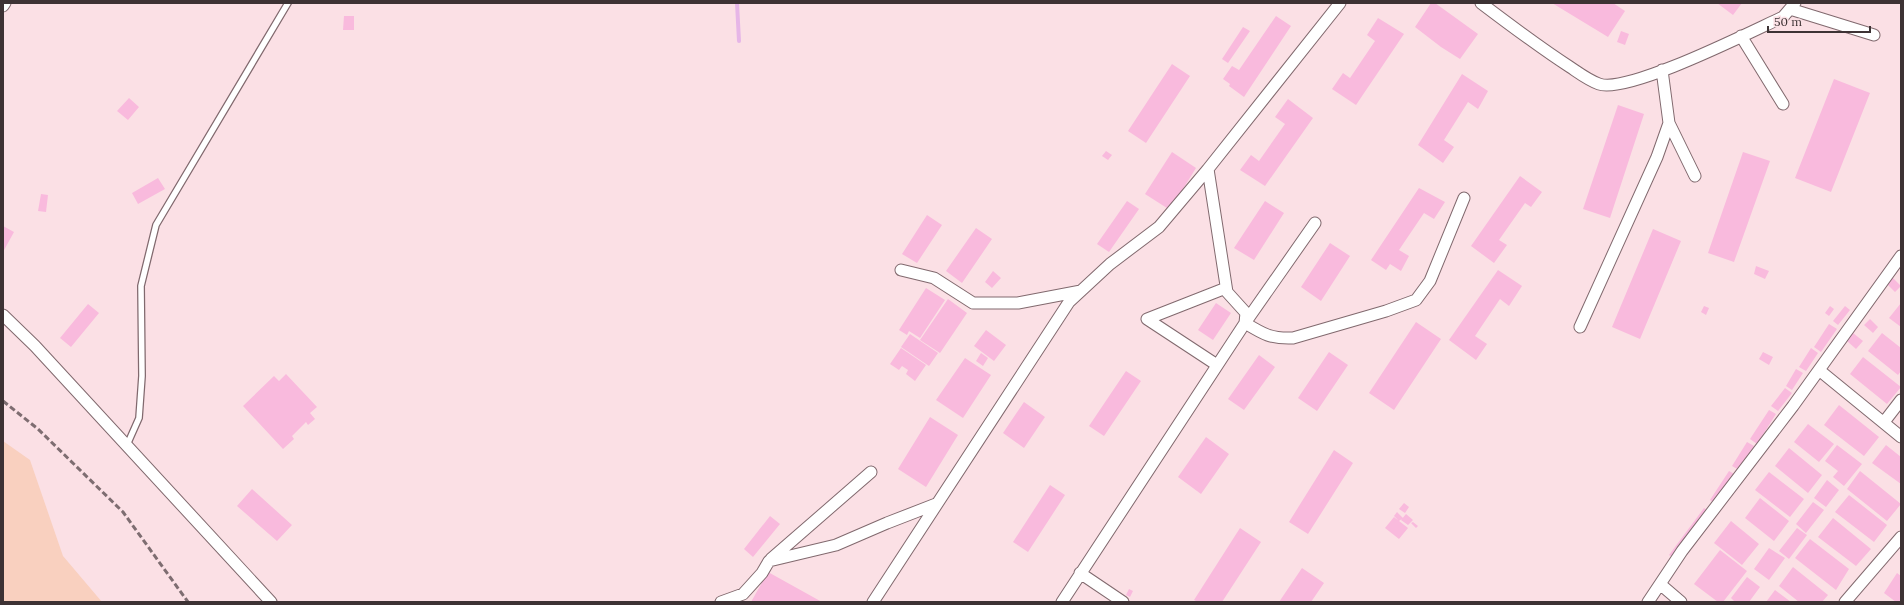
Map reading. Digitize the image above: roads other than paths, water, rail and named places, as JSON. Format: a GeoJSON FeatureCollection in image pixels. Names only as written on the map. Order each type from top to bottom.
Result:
{"type":"FeatureCollection","features":[{"type":"Feature","properties":{"kind":"street"},"geometry":{"type":"LineString","coordinates":[[873,602],[1069,302],[1110,264],[1159,227],[1208,169],[1340,3]]}},
{"type":"Feature","properties":{"kind":"street"},"geometry":{"type":"LineString","coordinates":[[1481,3],[1544,51],[1585,77],[1600,84],[1626,82],[1662,70],[1783,17],[1793,6],[1874,35]]}},
{"type":"Feature","properties":{"kind":"street"},"geometry":{"type":"LineString","coordinates":[[1741,36],[1783,104]]}},
{"type":"Feature","properties":{"kind":"street"},"geometry":{"type":"LineString","coordinates":[[1662,70],[1669,123],[1695,176]]}},
{"type":"Feature","properties":{"kind":"street"},"geometry":{"type":"LineString","coordinates":[[1580,327],[1657,157],[1669,123]]}},
{"type":"Feature","properties":{"kind":"street"},"geometry":{"type":"LineString","coordinates":[[1208,169],[1226,288],[1233,300],[1246,313],[1245,323]]}},
{"type":"Feature","properties":{"kind":"street"},"geometry":{"type":"LineString","coordinates":[[1245,323],[1268,336],[1280,339],[1293,338],[1386,311],[1416,300],[1430,281],[1464,198]]}},
{"type":"Feature","properties":{"kind":"street"},"geometry":{"type":"LineString","coordinates":[[1062,602],[1245,323],[1315,223]]}},
{"type":"Feature","properties":{"kind":"street"},"geometry":{"type":"LineString","coordinates":[[1648,602],[1682,551],[1819,370],[1901,256]]}},
{"type":"Feature","properties":{"kind":"street"},"geometry":{"type":"LineString","coordinates":[[901,270],[934,278],[973,303],[1018,303],[1081,291]]}},
{"type":"Feature","properties":{"kind":"street"},"geometry":{"type":"LineString","coordinates":[[1218,365],[1147,319],[1226,288]]}},
{"type":"Feature","properties":{"kind":"street"},"geometry":{"type":"LineString","coordinates":[[3,315],[35,346],[271,602]]}},
{"type":"Feature","properties":{"kind":"street"},"geometry":{"type":"LineString","coordinates":[[1819,370],[1901,437]]}},
{"type":"Feature","properties":{"kind":"street"},"geometry":{"type":"LineString","coordinates":[[1884,422],[1901,400]]}},
{"type":"Feature","properties":{"kind":"street"},"geometry":{"type":"LineString","coordinates":[[721,602],[743,594],[762,573],[769,561],[871,472]]}},
{"type":"Feature","properties":{"kind":"street"},"geometry":{"type":"LineString","coordinates":[[769,561],[836,546],[887,523],[936,504]]}},
{"type":"Feature","properties":{"kind":"street"},"geometry":{"type":"LineString","coordinates":[[1844,602],[1901,537]]}},
{"type":"Feature","properties":{"kind":"street"},"geometry":{"type":"LineString","coordinates":[[1080,573],[1123,602]]}},
{"type":"Feature","properties":{"kind":"street"},"geometry":{"type":"LineString","coordinates":[[1660,584],[1681,602]]}},
{"type":"Feature","properties":{"kind":"lane"},"geometry":{"type":"LineString","coordinates":[[127,445],[139,418],[142,376],[141,286],[156,225],[288,3]]}},
{"type":"Feature","properties":{"kind":"waterway"},"geometry":{"type":"LineString","coordinates":[[737,3],[739,41]]}},
{"type":"Feature","properties":{"kind":"railway"},"geometry":{"type":"LineString","coordinates":[[3,401],[38,429],[123,512],[188,602]]}}]}
